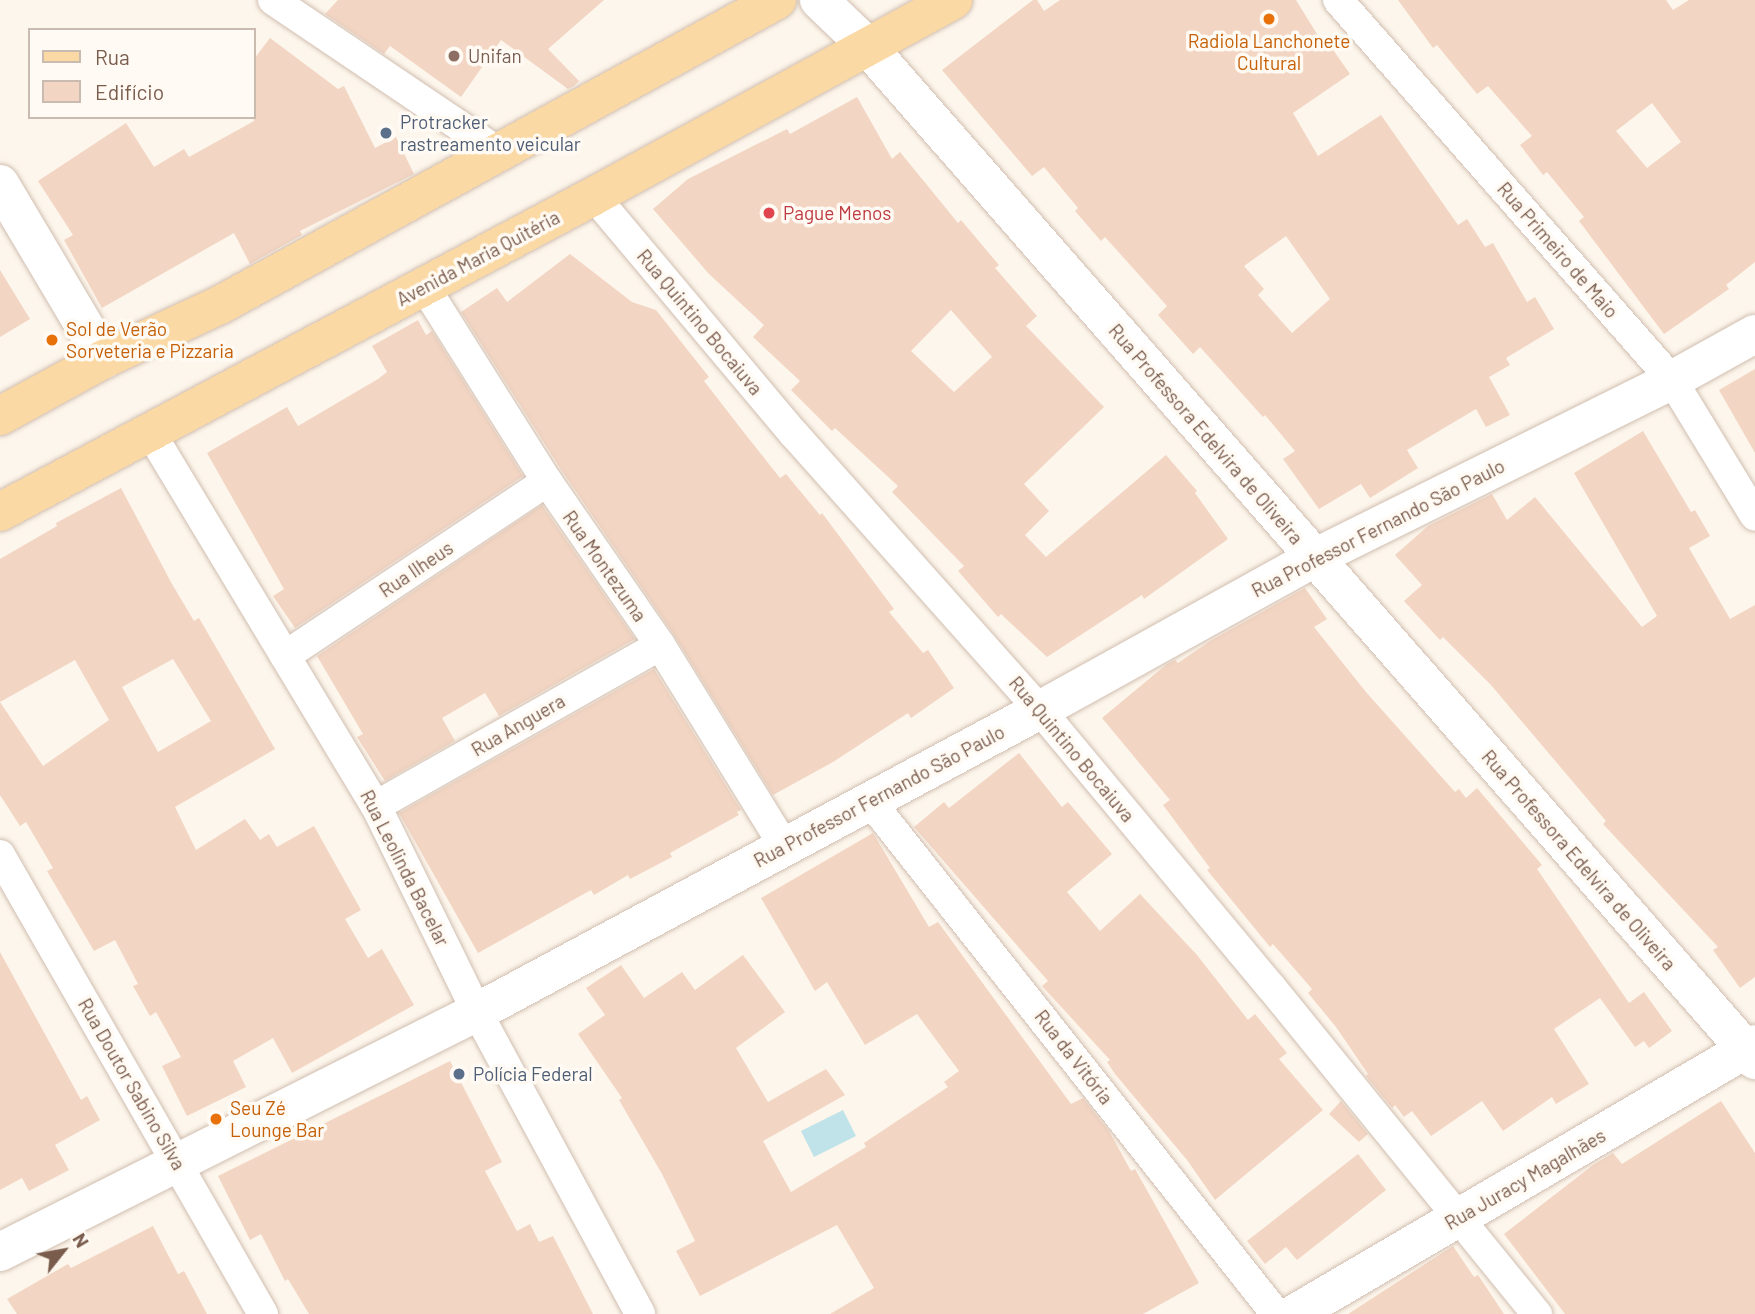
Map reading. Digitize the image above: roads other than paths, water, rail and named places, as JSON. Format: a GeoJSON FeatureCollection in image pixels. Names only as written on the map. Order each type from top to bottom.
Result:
{"type":"FeatureCollection","features":[{"type":"Feature","properties":{"kind":"main road"},"geometry":{"type":"LineString","coordinates":[[0,416],[104,359],[220,305],[777,0]]}},
{"type":"Feature","properties":{"kind":"main road","name":"Avenida Maria Quitéria"},"geometry":{"type":"LineString","coordinates":[[0,512],[593,196],[953,0]]}},
{"type":"Feature","properties":{"kind":"street"},"geometry":{"type":"LineString","coordinates":[[273,0],[501,153]]}},
{"type":"Feature","properties":{"kind":"street","name":"Rua Professora Edelvira de Oliveira"},"geometry":{"type":"LineString","coordinates":[[819,0],[867,46],[1314,558],[1752,1051]]}},
{"type":"Feature","properties":{"kind":"street","name":"Rua Primeiro de Maio"},"geometry":{"type":"LineString","coordinates":[[1338,0],[1672,380],[1755,516]]}},
{"type":"Feature","properties":{"kind":"street"},"geometry":{"type":"LineString","coordinates":[[0,184],[104,359]]}},
{"type":"Feature","properties":{"kind":"street","name":"Rua Quintino Bocaiuva"},"geometry":{"type":"LineString","coordinates":[[593,196],[794,434],[1040,710],[1537,1314]]}},
{"type":"Feature","properties":{"kind":"street","name":"Rua Montezuma"},"geometry":{"type":"LineString","coordinates":[[424,286],[547,481],[660,645],[784,846]]}},
{"type":"Feature","properties":{"kind":"street","name":"Rua Professor Fernando São Paulo"},"geometry":{"type":"LineString","coordinates":[[0,1252],[477,1012],[1040,710],[1314,558],[1672,380],[1755,334]]}},
{"type":"Feature","properties":{"kind":"street","name":"Rua Leolinda Bacelar"},"geometry":{"type":"LineString","coordinates":[[150,432],[376,806],[477,1012],[640,1314]]}},
{"type":"Feature","properties":{"kind":"street","name":"Rua Ilheus"},"geometry":{"type":"LineString","coordinates":[[285,656],[547,481]]}},
{"type":"Feature","properties":{"kind":"street","name":"Rua Anguera"},"geometry":{"type":"LineString","coordinates":[[376,806],[660,645]]}},
{"type":"Feature","properties":{"kind":"street","name":"Rua da Vitória"},"geometry":{"type":"LineString","coordinates":[[870,801],[1276,1314]]}},
{"type":"Feature","properties":{"kind":"street","name":"Rua Doutor Sabino Silva"},"geometry":{"type":"LineString","coordinates":[[0,855],[263,1314]]}},
{"type":"Feature","properties":{"kind":"street","name":"Rua Juracy Magalhães"},"geometry":{"type":"LineString","coordinates":[[1294,1314],[1752,1051]]}},
{"type":"Feature","properties":{"kind":"water"},"geometry":{"type":"Polygon","coordinates":[[[843,1110],[856,1136],[814,1157],[801,1131],[843,1110]]]}},
{"type":"Feature","properties":{"kind":"place","name":"Radiola Lanchonete Cultural"},"geometry":{"type":"Point","coordinates":[1269,19]}},
{"type":"Feature","properties":{"kind":"place","name":"Unifan"},"geometry":{"type":"Point","coordinates":[454,56]}},
{"type":"Feature","properties":{"kind":"place","name":"Protracker rastreamento veicular"},"geometry":{"type":"Point","coordinates":[386,133]}},
{"type":"Feature","properties":{"kind":"place","name":"Pague Menos"},"geometry":{"type":"Point","coordinates":[769,213]}},
{"type":"Feature","properties":{"kind":"place","name":"Sol de Verão Sorveteria e Pizzaria"},"geometry":{"type":"Point","coordinates":[52,340]}},
{"type":"Feature","properties":{"kind":"place","name":"Polícia Federal"},"geometry":{"type":"Point","coordinates":[459,1074]}},
{"type":"Feature","properties":{"kind":"place","name":"Seu Zé Lounge Bar"},"geometry":{"type":"Point","coordinates":[216,1119]}}]}
